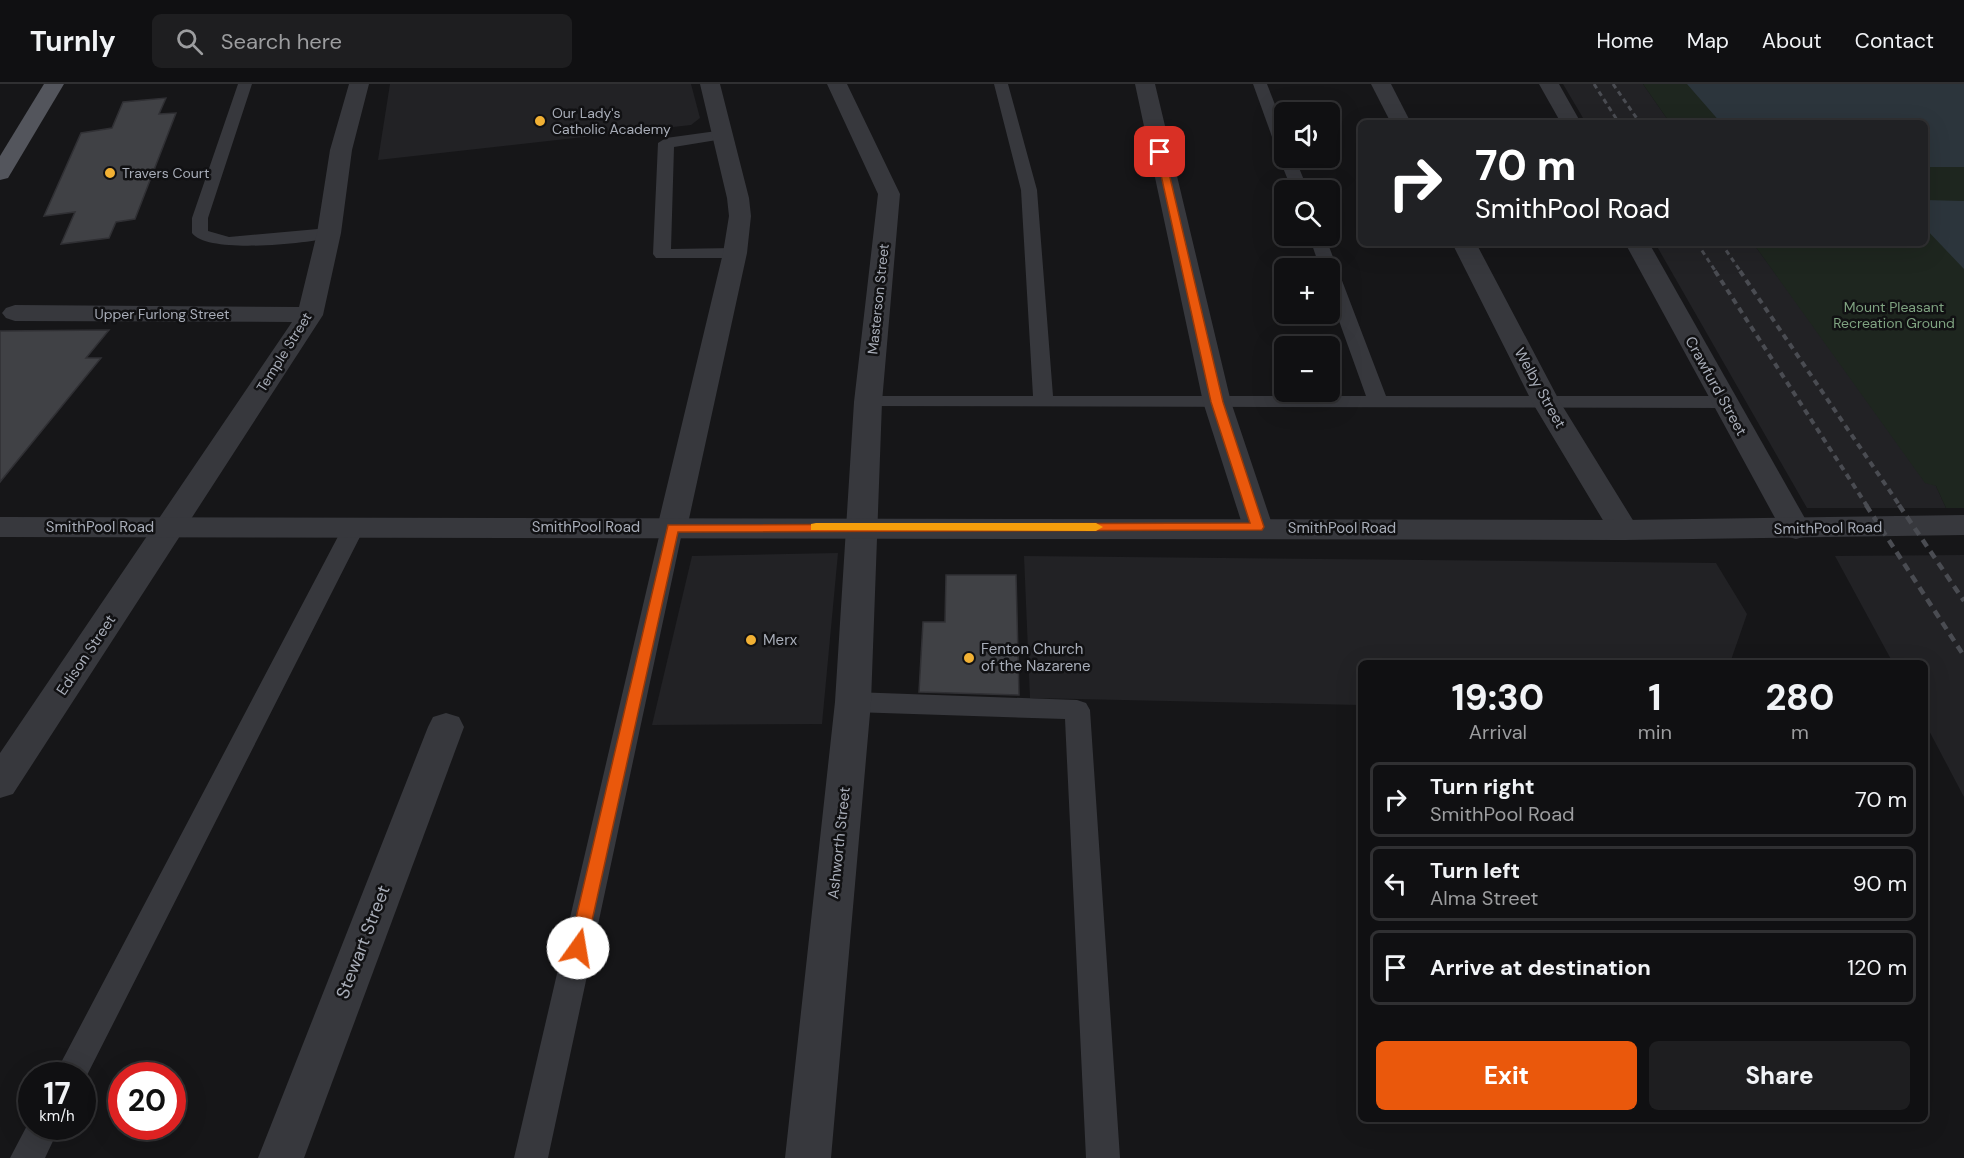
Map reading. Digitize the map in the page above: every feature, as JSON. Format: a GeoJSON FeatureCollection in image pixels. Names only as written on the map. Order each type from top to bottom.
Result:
{"type":"FeatureCollection","features":[{"type":"Feature","properties":{"kind":"main road"},"geometry":{"type":"LineString","coordinates":[[0,173],[54,84]]}},
{"type":"Feature","properties":{"kind":"street","name":"Temple Street"},"geometry":{"type":"LineString","coordinates":[[171,527],[310,315],[329,233],[341,150],[359,84]]}},
{"type":"Feature","properties":{"kind":"street"},"geometry":{"type":"LineString","coordinates":[[672,528],[735,253],[740,216],[724,135],[710,84]]}},
{"type":"Feature","properties":{"kind":"street","name":"Masterson Street"},"geometry":{"type":"LineString","coordinates":[[837,84],[889,194],[868,402],[862,526]]}},
{"type":"Feature","properties":{"kind":"street"},"geometry":{"type":"LineString","coordinates":[[1145,84],[1217,402],[1258,527]]}},
{"type":"Feature","properties":{"kind":"street"},"geometry":{"type":"LineString","coordinates":[[1381,84],[1399,120]]}},
{"type":"Feature","properties":{"kind":"street"},"geometry":{"type":"LineString","coordinates":[[1549,84],[1568,120]]}},
{"type":"Feature","properties":{"kind":"street","name":"Welby Street"},"geometry":{"type":"LineString","coordinates":[[1466,246],[1546,402],[1624,530]]}},
{"type":"Feature","properties":{"kind":"street","name":"Crawfurd Street"},"geometry":{"type":"LineString","coordinates":[[1639,246],[1725,402],[1807,529]]}},
{"type":"Feature","properties":{"kind":"street","name":"Upper Furlong Street"},"geometry":{"type":"LineString","coordinates":[[15,314],[310,315]]}},
{"type":"Feature","properties":{"kind":"street","name":"SmithPool Road"},"geometry":{"type":"LineString","coordinates":[[0,527],[862,526],[1624,530],[1961,525]]}},
{"type":"Feature","properties":{"kind":"street","name":"Ashworth Street"},"geometry":{"type":"LineString","coordinates":[[808,1158],[853,702],[862,526]]}},
{"type":"Feature","properties":{"kind":"street","name":"Edison Street"},"geometry":{"type":"LineString","coordinates":[[0,783],[171,527]]}},
{"type":"Feature","properties":{"kind":"street","name":"Stewart Street"},"geometry":{"type":"LineString","coordinates":[[281,1158],[446,727]]}},
{"type":"Feature","properties":{"kind":"lane"},"geometry":{"type":"LineString","coordinates":[[245,84],[200,218],[200,233],[213,240],[230,242],[329,233]]}},
{"type":"Feature","properties":{"kind":"lane"},"geometry":{"type":"LineString","coordinates":[[1001,84],[1029,190],[1043,402]]}},
{"type":"Feature","properties":{"kind":"lane"},"geometry":{"type":"LineString","coordinates":[[1260,84],[1274,121]]}},
{"type":"Feature","properties":{"kind":"lane"},"geometry":{"type":"LineString","coordinates":[[724,135],[666,143],[662,254],[735,253]]}},
{"type":"Feature","properties":{"kind":"lane"},"geometry":{"type":"LineString","coordinates":[[1321,246],[1379,403]]}},
{"type":"Feature","properties":{"kind":"lane"},"geometry":{"type":"LineString","coordinates":[[868,402],[1725,402]]}},
{"type":"Feature","properties":{"kind":"lane"},"geometry":{"type":"LineString","coordinates":[[77,1062],[354,527]]}},
{"type":"Feature","properties":{"kind":"lane"},"geometry":{"type":"LineString","coordinates":[[531,1158],[672,528]]}},
{"type":"Feature","properties":{"kind":"lane"},"geometry":{"type":"LineString","coordinates":[[853,702],[1077,710],[1103,1158]]}},
{"type":"Feature","properties":{"kind":"lane"},"geometry":{"type":"LineString","coordinates":[[27,1158],[37,1140]]}},
{"type":"Feature","properties":{"kind":"shaded area","name":"Our Lady's Catholic Academy"},"geometry":{"type":"Polygon","coordinates":[[[390,84],[691,84],[700,118],[691,125],[378,160],[390,84]]]}},
{"type":"Feature","properties":{"kind":"shaded area"},"geometry":{"type":"Polygon","coordinates":[[[1563,84],[1643,84],[1668,120],[1584,120],[1563,84]]]}},
{"type":"Feature","properties":{"kind":"shaded area"},"geometry":{"type":"Polygon","coordinates":[[[1687,84],[1964,84],[1964,167],[1928,167],[1928,120],[1718,120],[1687,84]]]}},
{"type":"Feature","properties":{"kind":"shaded area"},"geometry":{"type":"Polygon","coordinates":[[[1928,200],[1964,201],[1964,269],[1928,231],[1928,200]]]}},
{"type":"Feature","properties":{"kind":"shaded area"},"geometry":{"type":"Polygon","coordinates":[[[1657,246],[1755,246],[1855,382],[1936,486],[1946,508],[1807,508],[1657,246]]]}},
{"type":"Feature","properties":{"kind":"shaded area","name":"Merx"},"geometry":{"type":"Polygon","coordinates":[[[838,553],[822,724],[652,725],[692,556],[838,553]]]}},
{"type":"Feature","properties":{"kind":"shaded area"},"geometry":{"type":"Polygon","coordinates":[[[1964,555],[1964,797],[1928,729],[1928,660],[1891,660],[1835,556],[1964,555]]]}},
{"type":"Feature","properties":{"kind":"shaded area"},"geometry":{"type":"Polygon","coordinates":[[[1024,556],[1716,563],[1747,614],[1731,660],[1358,660],[1358,705],[1030,698],[1024,556]]]}},
{"type":"Feature","properties":{"kind":"green space","name":"Mount Pleasant Recreation Ground"},"geometry":{"type":"Polygon","coordinates":[[[1643,84],[1964,84],[1964,508],[1946,508],[1936,486],[1925,483],[1755,246],[1928,246],[1928,120],[1668,120],[1643,84]]]}},
{"type":"Feature","properties":{"kind":"building","name":"Travers Court"},"geometry":{"type":"Polygon","coordinates":[[[166,98],[159,114],[176,113],[135,219],[116,222],[109,238],[61,244],[75,212],[44,216],[81,133],[112,128],[123,102],[166,98]]]}},
{"type":"Feature","properties":{"kind":"building"},"geometry":{"type":"Polygon","coordinates":[[[109,330],[86,358],[101,358],[0,482],[0,331],[109,330]]]}},
{"type":"Feature","properties":{"kind":"building","name":"Fenton Church of the Nazarene"},"geometry":{"type":"Polygon","coordinates":[[[946,575],[1016,575],[1019,695],[919,692],[923,622],[945,622],[946,575]]]}},
{"type":"Feature","properties":{"kind":"railway"},"geometry":{"type":"LineString","coordinates":[[1594,84],[1617,120]]}},
{"type":"Feature","properties":{"kind":"railway"},"geometry":{"type":"LineString","coordinates":[[1613,84],[1638,120]]}},
{"type":"Feature","properties":{"kind":"railway"},"geometry":{"type":"LineString","coordinates":[[1699,246],[1716,272]]}},
{"type":"Feature","properties":{"kind":"railway"},"geometry":{"type":"LineString","coordinates":[[1723,246],[1741,272]]}},
{"type":"Feature","properties":{"kind":"railway"},"geometry":{"type":"LineString","coordinates":[[1715,271],[1867,506]]}},
{"type":"Feature","properties":{"kind":"railway"},"geometry":{"type":"LineString","coordinates":[[1740,271],[1900,506]]}},
{"type":"Feature","properties":{"kind":"railway"},"geometry":{"type":"LineString","coordinates":[[1866,505],[1964,656]]}},
{"type":"Feature","properties":{"kind":"railway"},"geometry":{"type":"LineString","coordinates":[[1899,505],[1964,601]]}},
{"type":"Feature","properties":{"kind":"slow traffic"},"geometry":{"type":"LineString","coordinates":[[816,527],[1096,527]]}},
{"type":"Feature","properties":{"kind":"place","name":"Our Lady's Catholic Academy"},"geometry":{"type":"Point","coordinates":[540,121]}},
{"type":"Feature","properties":{"kind":"place","name":"Travers Court"},"geometry":{"type":"Point","coordinates":[110,173]}},
{"type":"Feature","properties":{"kind":"place","name":"Merx"},"geometry":{"type":"Point","coordinates":[751,640]}},
{"type":"Feature","properties":{"kind":"place","name":"Fenton Church of the Nazarene"},"geometry":{"type":"Point","coordinates":[969,658]}},
{"type":"Feature","properties":{"kind":"route"},"geometry":{"type":"LineString","coordinates":[[578,948],[672,528],[1258,527],[1217,402],[1160,152]]}}]}
